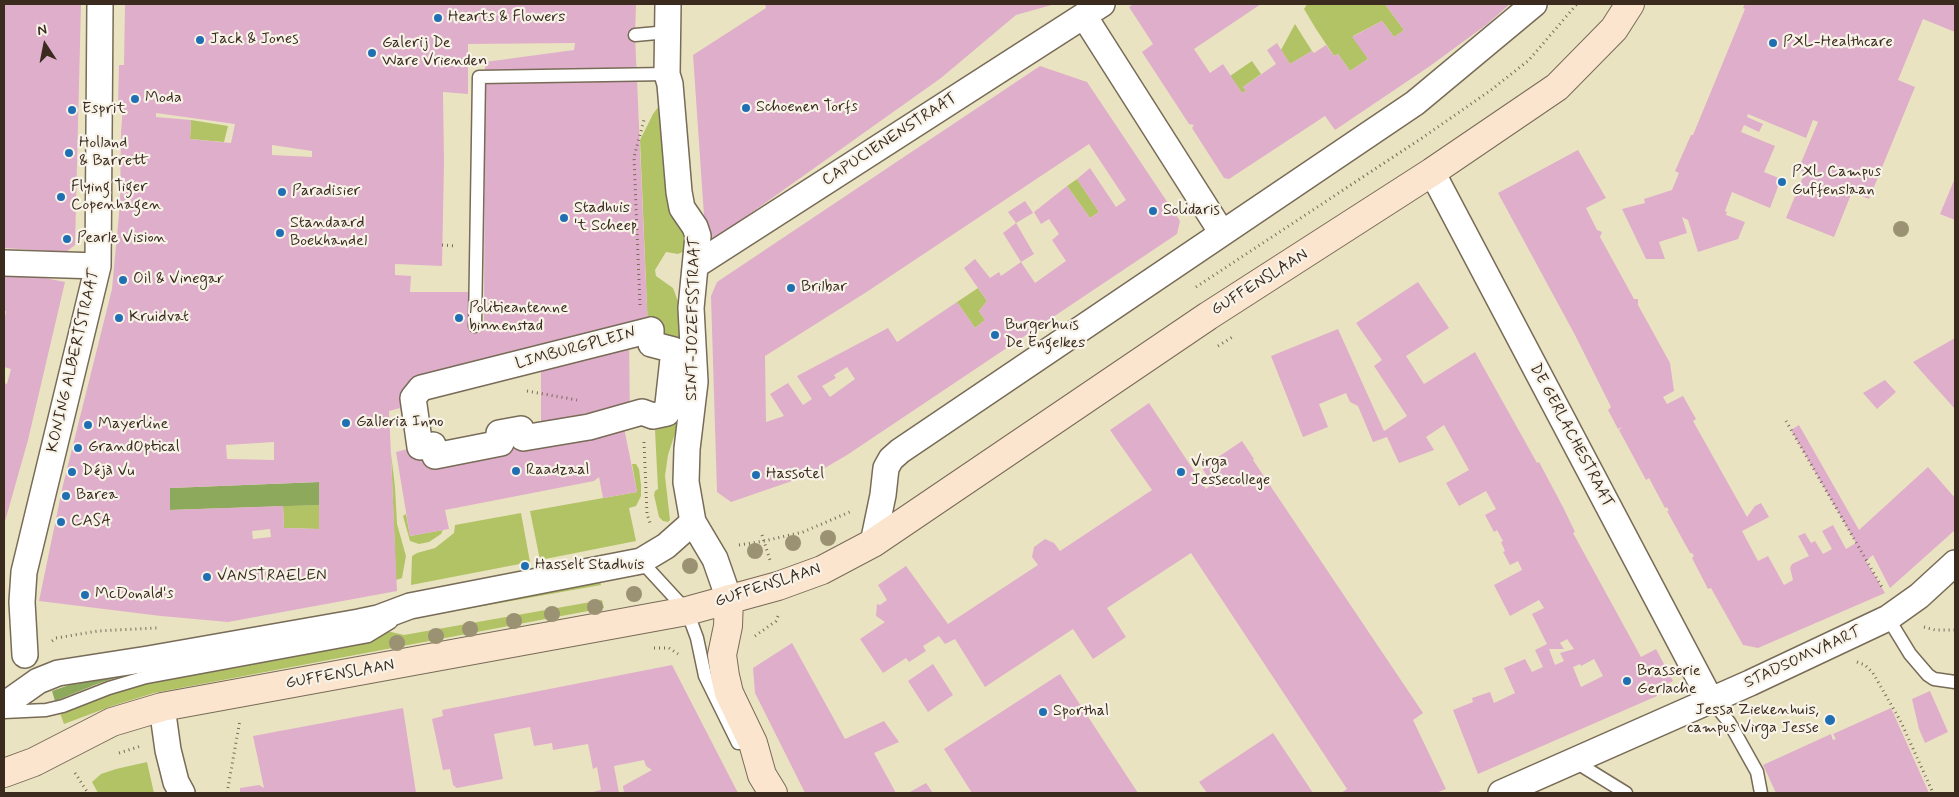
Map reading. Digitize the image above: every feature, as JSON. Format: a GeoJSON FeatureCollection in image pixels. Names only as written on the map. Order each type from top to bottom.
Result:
{"type":"FeatureCollection","features":[{"type":"Feature","properties":{"kind":"main road","name":"GUFFENSLAAN"},"geometry":{"type":"LineString","coordinates":[[4,773],[34,762],[112,722],[162,707],[687,611],[778,586],[822,570],[873,543],[1208,316],[1432,172],[1557,87],[1614,29],[1630,4]]}},
{"type":"Feature","properties":{"kind":"main road"},"geometry":{"type":"LineString","coordinates":[[729,600],[728,626],[722,655],[725,676],[729,693],[753,743],[768,784]]}},
{"type":"Feature","properties":{"kind":"street","name":"KONING ALBERTSTRAAT"},"geometry":{"type":"LineString","coordinates":[[25,655],[22,602],[24,572],[98,266],[100,4]]}},
{"type":"Feature","properties":{"kind":"street","name":"SINT-JOZEFSSTRAAT"},"geometry":{"type":"LineString","coordinates":[[668,4],[667,74],[670,84],[679,192],[682,208],[698,236],[696,265],[692,281],[691,308],[695,382],[686,482],[693,522],[709,546],[724,581],[729,600]]}},
{"type":"Feature","properties":{"kind":"street"},"geometry":{"type":"LineString","coordinates":[[873,543],[883,495],[886,468],[891,459],[900,451],[1415,103],[1534,4]]}},
{"type":"Feature","properties":{"kind":"street","name":"CAPUCIENENSTRAAT"},"geometry":{"type":"LineString","coordinates":[[696,265],[1093,10],[1222,233]]}},
{"type":"Feature","properties":{"kind":"street","name":"DE GERLACHESTRAAT"},"geometry":{"type":"LineString","coordinates":[[1432,172],[1710,699]]}},
{"type":"Feature","properties":{"kind":"street"},"geometry":{"type":"LineString","coordinates":[[4,263],[98,266]]}},
{"type":"Feature","properties":{"kind":"street","name":"LIMBURGPLEIN"},"geometry":{"type":"LineString","coordinates":[[651,330],[651,344],[674,350],[667,413],[652,416],[642,412],[589,427],[523,438],[521,429],[499,433],[501,443],[435,456],[433,445],[420,447],[414,398],[421,388],[475,378],[642,332],[651,330]]}},
{"type":"Feature","properties":{"kind":"street","name":"GUFFENSLAAN"},"geometry":{"type":"LineString","coordinates":[[4,705],[38,681],[58,673],[359,622],[378,618],[410,606],[641,561],[666,546],[693,522]]}},
{"type":"Feature","properties":{"kind":"street","name":"STADSOMVAART"},"geometry":{"type":"LineString","coordinates":[[1501,793],[1831,646],[1892,615],[1919,596],[1955,563]]}},
{"type":"Feature","properties":{"kind":"street"},"geometry":{"type":"LineString","coordinates":[[162,707],[168,750],[176,782],[182,793]]}},
{"type":"Feature","properties":{"kind":"lane"},"geometry":{"type":"LineString","coordinates":[[635,35],[668,32]]}},
{"type":"Feature","properties":{"kind":"lane"},"geometry":{"type":"LineString","coordinates":[[475,326],[479,77],[667,74]]}},
{"type":"Feature","properties":{"kind":"lane"},"geometry":{"type":"LineString","coordinates":[[641,561],[687,611],[697,638],[708,685],[742,749],[768,784]]}},
{"type":"Feature","properties":{"kind":"lane","name":"GUFFENSLAAN"},"geometry":{"type":"LineString","coordinates":[[4,712],[46,710],[109,688],[146,678],[368,636],[388,624],[410,606]]}},
{"type":"Feature","properties":{"kind":"lane"},"geometry":{"type":"LineString","coordinates":[[1892,615],[1910,654],[1928,675],[1934,679],[1955,682]]}},
{"type":"Feature","properties":{"kind":"lane"},"geometry":{"type":"LineString","coordinates":[[1710,699],[1729,722],[1757,772],[1760,793]]}},
{"type":"Feature","properties":{"kind":"lane"},"geometry":{"type":"LineString","coordinates":[[1574,761],[1626,793]]}},
{"type":"Feature","properties":{"kind":"path"},"geometry":{"type":"LineString","coordinates":[[1192,290],[1422,138],[1491,90],[1529,60],[1577,4]]}},
{"type":"Feature","properties":{"kind":"path"},"geometry":{"type":"LineString","coordinates":[[642,332],[634,157],[644,122]]}},
{"type":"Feature","properties":{"kind":"path"},"geometry":{"type":"LineString","coordinates":[[1786,421],[1892,615]]}},
{"type":"Feature","properties":{"kind":"path"},"geometry":{"type":"LineString","coordinates":[[709,546],[764,541],[803,532],[883,495]]}},
{"type":"Feature","properties":{"kind":"path"},"geometry":{"type":"LineString","coordinates":[[762,535],[764,541]]}},
{"type":"Feature","properties":{"kind":"path"},"geometry":{"type":"LineString","coordinates":[[1921,626],[1935,630],[1955,630]]}},
{"type":"Feature","properties":{"kind":"path"},"geometry":{"type":"LineString","coordinates":[[1854,661],[1865,665],[1877,680],[1901,722],[1933,793]]}},
{"type":"Feature","properties":{"kind":"path"},"geometry":{"type":"LineString","coordinates":[[227,793],[240,720]]}},
{"type":"Feature","properties":{"kind":"path"},"geometry":{"type":"LineString","coordinates":[[74,771],[88,793]]}},
{"type":"Feature","properties":{"kind":"green space"},"geometry":{"type":"Polygon","coordinates":[[[1307,4],[1385,4],[1404,30],[1394,37],[1382,21],[1353,36],[1368,59],[1350,71],[1338,54],[1334,56],[1316,29],[1304,9],[1307,4]]]}},
{"type":"Feature","properties":{"kind":"green space"},"geometry":{"type":"Polygon","coordinates":[[[1295,24],[1312,51],[1290,64],[1281,50],[1295,24]]]}},
{"type":"Feature","properties":{"kind":"green space"},"geometry":{"type":"Polygon","coordinates":[[[1252,61],[1261,74],[1243,87],[1246,91],[1242,93],[1230,76],[1252,61]]]}},
{"type":"Feature","properties":{"kind":"green space"},"geometry":{"type":"Polygon","coordinates":[[[661,103],[687,232],[685,251],[678,254],[666,252],[655,270],[656,276],[673,288],[682,312],[680,418],[668,455],[665,476],[670,520],[668,522],[663,521],[659,517],[654,495],[658,489],[655,430],[662,428],[660,414],[674,350],[648,330],[640,140],[653,114],[661,103]]]}},
{"type":"Feature","properties":{"kind":"green space"},"geometry":{"type":"Polygon","coordinates":[[[191,120],[228,126],[224,142],[190,139],[191,120]]]}},
{"type":"Feature","properties":{"kind":"green space"},"geometry":{"type":"Polygon","coordinates":[[[1077,179],[1099,212],[1090,218],[1067,186],[1077,179]]]}},
{"type":"Feature","properties":{"kind":"green space"},"geometry":{"type":"Polygon","coordinates":[[[978,288],[987,301],[979,311],[985,320],[975,328],[957,302],[978,288]]]}},
{"type":"Feature","properties":{"kind":"green space"},"geometry":{"type":"Polygon","coordinates":[[[391,453],[397,524],[406,556],[402,578],[396,580],[391,453]]]}},
{"type":"Feature","properties":{"kind":"green space"},"geometry":{"type":"Polygon","coordinates":[[[632,464],[636,464],[639,469],[641,485],[641,496],[636,506],[629,508],[636,541],[540,560],[530,511],[637,492],[632,464]]]}},
{"type":"Feature","properties":{"kind":"green space"},"geometry":{"type":"Polygon","coordinates":[[[319,482],[319,505],[170,510],[170,488],[319,482]]]}},
{"type":"Feature","properties":{"kind":"green space"},"geometry":{"type":"Polygon","coordinates":[[[319,505],[319,529],[284,528],[283,506],[319,505]]]}},
{"type":"Feature","properties":{"kind":"green space"},"geometry":{"type":"Polygon","coordinates":[[[521,513],[530,562],[411,585],[412,556],[435,548],[454,533],[455,525],[521,513]]]}},
{"type":"Feature","properties":{"kind":"green space"},"geometry":{"type":"Polygon","coordinates":[[[406,514],[410,536],[443,530],[441,534],[429,542],[419,544],[410,541],[403,516],[406,514]]]}},
{"type":"Feature","properties":{"kind":"green space"},"geometry":{"type":"Polygon","coordinates":[[[600,578],[601,585],[410,619],[409,612],[600,578]]]}},
{"type":"Feature","properties":{"kind":"green space"},"geometry":{"type":"Polygon","coordinates":[[[602,600],[604,608],[154,693],[64,724],[60,713],[139,684],[387,631],[404,635],[602,600]]]}},
{"type":"Feature","properties":{"kind":"green space"},"geometry":{"type":"Polygon","coordinates":[[[124,675],[55,701],[52,691],[92,677],[124,675]]]}},
{"type":"Feature","properties":{"kind":"green space"},"geometry":{"type":"Polygon","coordinates":[[[147,762],[154,793],[98,793],[92,782],[101,774],[147,762]]]}},
{"type":"Feature","properties":{"kind":"building"},"geometry":{"type":"Polygon","coordinates":[[[4,4],[81,4],[75,245],[66,252],[4,248],[4,4]]]}},
{"type":"Feature","properties":{"kind":"building"},"geometry":{"type":"Polygon","coordinates":[[[125,4],[636,4],[635,35],[648,330],[629,335],[630,426],[625,426],[622,411],[587,418],[588,426],[541,427],[541,359],[422,387],[413,398],[420,447],[433,445],[435,456],[501,443],[500,433],[521,429],[523,439],[591,426],[589,426],[588,419],[621,413],[637,492],[603,498],[599,477],[594,481],[445,510],[449,529],[410,536],[396,452],[408,449],[400,408],[389,411],[397,591],[228,622],[39,601],[63,485],[112,289],[120,203],[123,105],[118,105],[119,65],[124,65],[125,4]],[[575,43],[468,44],[468,94],[443,92],[442,266],[395,264],[395,275],[411,276],[410,292],[468,292],[468,327],[484,327],[485,62],[574,50],[575,43]],[[156,113],[156,117],[191,120],[190,139],[231,143],[235,124],[156,113]],[[272,145],[272,155],[312,157],[312,151],[272,145]],[[274,442],[226,445],[227,459],[274,460],[274,442]],[[319,482],[170,488],[170,510],[283,506],[284,528],[319,529],[319,482]],[[270,529],[252,531],[253,539],[271,537],[270,529]]]}},
{"type":"Feature","properties":{"kind":"building"},"geometry":{"type":"Polygon","coordinates":[[[765,4],[1055,4],[1016,15],[941,78],[706,245],[693,55],[766,8],[765,4]]]}},
{"type":"Feature","properties":{"kind":"building"},"geometry":{"type":"Polygon","coordinates":[[[1134,4],[1261,4],[1194,49],[1210,73],[1223,64],[1242,93],[1246,91],[1243,87],[1276,64],[1267,50],[1277,43],[1290,64],[1326,45],[1334,56],[1338,54],[1350,71],[1368,59],[1352,37],[1382,21],[1394,37],[1404,30],[1385,4],[1510,4],[1486,25],[1430,66],[1335,130],[1325,116],[1229,179],[1224,178],[1192,128],[1194,125],[1189,124],[1142,52],[1153,44],[1129,7],[1134,4]]]}},
{"type":"Feature","properties":{"kind":"building"},"geometry":{"type":"Polygon","coordinates":[[[1745,4],[1955,4],[1955,32],[1923,19],[1898,80],[1915,87],[1869,199],[1852,192],[1834,237],[1786,218],[1805,172],[1798,170],[1818,122],[1813,120],[1806,138],[1748,114],[1747,117],[1763,124],[1759,132],[1744,125],[1741,132],[1775,146],[1764,172],[1781,179],[1770,208],[1732,192],[1725,211],[1727,212],[1726,215],[1745,222],[1738,239],[1698,252],[1688,220],[1682,217],[1687,233],[1659,242],[1665,259],[1646,259],[1622,209],[1645,203],[1644,199],[1672,190],[1679,173],[1675,171],[1691,135],[1693,135],[1745,9],[1743,8],[1745,4]]]}},
{"type":"Feature","properties":{"kind":"building"},"geometry":{"type":"Polygon","coordinates":[[[1040,66],[1087,82],[1180,221],[1177,234],[847,455],[818,472],[731,502],[717,492],[711,296],[717,282],[1040,66]],[[1089,144],[865,293],[765,356],[766,422],[784,416],[770,394],[788,383],[803,405],[812,399],[797,376],[888,328],[897,342],[957,302],[975,328],[985,320],[979,311],[987,301],[964,268],[975,259],[990,278],[999,272],[1001,276],[1021,262],[1035,283],[1066,261],[1052,240],[1059,234],[1049,219],[1041,224],[1034,212],[1067,186],[1090,218],[1099,212],[1077,179],[1090,168],[1116,207],[1126,200],[1089,144]],[[847,367],[834,375],[836,378],[822,386],[830,397],[855,379],[847,367]]]}},
{"type":"Feature","properties":{"kind":"building"},"geometry":{"type":"Polygon","coordinates":[[[1578,150],[1606,198],[1586,208],[1597,230],[1602,232],[1600,237],[1634,299],[1638,299],[1638,305],[1670,363],[1674,391],[1663,397],[1667,404],[1683,396],[1696,419],[1693,421],[1747,517],[1755,506],[1761,503],[1769,517],[1742,531],[1758,561],[1768,556],[1784,585],[1793,580],[1790,568],[1792,564],[1809,556],[1798,536],[1805,533],[1811,543],[1815,541],[1823,554],[1832,549],[1822,531],[1833,525],[1846,549],[1856,543],[1791,430],[1799,425],[1859,530],[1928,467],[1955,498],[1955,530],[1890,588],[1873,555],[1866,561],[1885,593],[1758,648],[1743,645],[1711,588],[1708,589],[1692,558],[1694,556],[1690,553],[1667,511],[1669,511],[1667,507],[1665,508],[1649,478],[1646,480],[1619,430],[1622,427],[1618,429],[1608,410],[1611,407],[1575,335],[1498,193],[1578,150]]]}},
{"type":"Feature","properties":{"kind":"building"},"geometry":{"type":"Polygon","coordinates":[[[1955,178],[1955,220],[1940,214],[1955,178]]]}},
{"type":"Feature","properties":{"kind":"building"},"geometry":{"type":"Polygon","coordinates":[[[1025,201],[1033,213],[1016,223],[1008,212],[1025,201]]]}},
{"type":"Feature","properties":{"kind":"building"},"geometry":{"type":"Polygon","coordinates":[[[1016,223],[1034,254],[1021,262],[1003,233],[1016,223]]]}},
{"type":"Feature","properties":{"kind":"building"},"geometry":{"type":"Polygon","coordinates":[[[4,275],[40,277],[65,282],[28,440],[4,525],[4,383],[7,384],[11,369],[4,367],[4,323],[6,311],[4,311],[4,275]]]}},
{"type":"Feature","properties":{"kind":"building"},"geometry":{"type":"Polygon","coordinates":[[[1418,282],[1449,328],[1406,356],[1424,384],[1475,352],[1537,463],[1539,462],[1564,509],[1575,532],[1573,533],[1641,657],[1656,649],[1673,681],[1659,688],[1657,696],[1478,774],[1453,710],[1473,702],[1472,698],[1490,692],[1494,703],[1515,693],[1504,668],[1525,659],[1532,672],[1543,667],[1535,650],[1547,644],[1532,614],[1544,608],[1539,600],[1510,616],[1494,585],[1522,570],[1518,561],[1510,565],[1503,552],[1505,551],[1501,542],[1503,541],[1497,530],[1494,532],[1485,515],[1496,509],[1486,491],[1459,506],[1446,483],[1469,470],[1444,425],[1426,437],[1434,450],[1399,463],[1387,437],[1373,442],[1358,406],[1350,402],[1346,393],[1319,404],[1328,427],[1303,437],[1271,356],[1338,329],[1384,431],[1407,416],[1374,366],[1382,360],[1356,323],[1418,282]],[[1567,639],[1560,643],[1564,649],[1549,649],[1555,665],[1564,661],[1560,653],[1574,649],[1567,639]],[[1594,659],[1581,666],[1580,664],[1573,667],[1581,687],[1603,676],[1594,659]]]}},
{"type":"Feature","properties":{"kind":"building"},"geometry":{"type":"Polygon","coordinates":[[[1955,338],[1955,409],[1913,362],[1955,338]]]}},
{"type":"Feature","properties":{"kind":"building"},"geometry":{"type":"Polygon","coordinates":[[[1885,380],[1896,392],[1877,409],[1863,393],[1885,380]]]}},
{"type":"Feature","properties":{"kind":"building"},"geometry":{"type":"Polygon","coordinates":[[[1149,403],[1206,489],[1212,484],[1202,468],[1242,441],[1423,713],[1413,720],[1446,789],[1436,793],[1341,793],[1347,789],[1191,553],[1107,608],[1126,637],[1093,659],[1073,629],[985,687],[955,639],[945,644],[939,636],[923,646],[926,651],[909,662],[906,658],[883,673],[860,639],[885,622],[876,616],[877,604],[880,605],[887,600],[878,585],[906,566],[948,624],[1038,565],[1032,557],[1034,547],[1045,539],[1054,543],[1060,551],[1152,490],[1110,430],[1149,403]]]}},
{"type":"Feature","properties":{"kind":"building"},"geometry":{"type":"Polygon","coordinates":[[[792,643],[845,739],[884,721],[899,742],[874,753],[896,793],[805,793],[755,693],[753,668],[792,643]]]}},
{"type":"Feature","properties":{"kind":"building"},"geometry":{"type":"Polygon","coordinates":[[[933,664],[953,695],[928,712],[908,681],[933,664]]]}},
{"type":"Feature","properties":{"kind":"building"},"geometry":{"type":"Polygon","coordinates":[[[672,665],[738,793],[624,793],[623,786],[652,770],[646,766],[644,760],[614,766],[619,793],[589,793],[601,790],[597,767],[593,769],[588,744],[553,750],[552,743],[534,746],[530,727],[494,734],[503,779],[457,788],[453,785],[450,769],[443,770],[432,719],[443,716],[442,710],[672,665]]]}},
{"type":"Feature","properties":{"kind":"building","name":"Sporthal"},"geometry":{"type":"Polygon","coordinates":[[[1060,674],[1138,793],[972,793],[944,749],[1060,674]]]}},
{"type":"Feature","properties":{"kind":"building"},"geometry":{"type":"Polygon","coordinates":[[[1930,691],[1948,732],[1925,743],[1919,729],[1912,699],[1930,691]]]}},
{"type":"Feature","properties":{"kind":"building"},"geometry":{"type":"Polygon","coordinates":[[[403,708],[416,793],[240,793],[240,788],[259,785],[264,788],[253,736],[403,708]]]}},
{"type":"Feature","properties":{"kind":"building"},"geometry":{"type":"Polygon","coordinates":[[[1891,708],[1929,793],[1776,793],[1763,765],[1831,734],[1833,740],[1836,739],[1833,734],[1891,708]]]}},
{"type":"Feature","properties":{"kind":"building"},"geometry":{"type":"Polygon","coordinates":[[[1273,733],[1313,793],[1207,793],[1199,782],[1273,733]]]}},
{"type":"Feature","properties":{"kind":"building"},"geometry":{"type":"Polygon","coordinates":[[[926,783],[933,793],[908,793],[926,783]]]}},
{"type":"Feature","properties":{"kind":"place","name":"Hearts & Flowers"},"geometry":{"type":"Point","coordinates":[438,18]}},
{"type":"Feature","properties":{"kind":"place","name":"Jack & Jones"},"geometry":{"type":"Point","coordinates":[200,40]}},
{"type":"Feature","properties":{"kind":"place","name":"PXL-Healthcare"},"geometry":{"type":"Point","coordinates":[1773,43]}},
{"type":"Feature","properties":{"kind":"place","name":"Galerij De Ware Vrienden"},"geometry":{"type":"Point","coordinates":[372,53]}},
{"type":"Feature","properties":{"kind":"place","name":"Moda"},"geometry":{"type":"Point","coordinates":[135,99]}},
{"type":"Feature","properties":{"kind":"place","name":"Schoenen Torfs"},"geometry":{"type":"Point","coordinates":[746,108]}},
{"type":"Feature","properties":{"kind":"place","name":"Esprit"},"geometry":{"type":"Point","coordinates":[72,110]}},
{"type":"Feature","properties":{"kind":"place","name":"Holland & Barrett"},"geometry":{"type":"Point","coordinates":[69,153]}},
{"type":"Feature","properties":{"kind":"place","name":"PXL Campus Guffenslaan"},"geometry":{"type":"Point","coordinates":[1782,182]}},
{"type":"Feature","properties":{"kind":"place","name":"Paradisier"},"geometry":{"type":"Point","coordinates":[282,192]}},
{"type":"Feature","properties":{"kind":"place","name":"Flying Tiger Copenhagen"},"geometry":{"type":"Point","coordinates":[61,197]}},
{"type":"Feature","properties":{"kind":"place","name":"Solidaris"},"geometry":{"type":"Point","coordinates":[1153,211]}},
{"type":"Feature","properties":{"kind":"place","name":"Stadhuis 't Scheep"},"geometry":{"type":"Point","coordinates":[564,218]}},
{"type":"Feature","properties":{"kind":"place","name":"Standaard Boekhandel"},"geometry":{"type":"Point","coordinates":[280,233]}},
{"type":"Feature","properties":{"kind":"place","name":"Pearle Vision"},"geometry":{"type":"Point","coordinates":[67,239]}},
{"type":"Feature","properties":{"kind":"place","name":"Oil & Vinegar"},"geometry":{"type":"Point","coordinates":[123,280]}},
{"type":"Feature","properties":{"kind":"place","name":"Brilbar"},"geometry":{"type":"Point","coordinates":[791,288]}},
{"type":"Feature","properties":{"kind":"place","name":"Kruidvat"},"geometry":{"type":"Point","coordinates":[119,318]}},
{"type":"Feature","properties":{"kind":"place","name":"Politieantenne binnenstad"},"geometry":{"type":"Point","coordinates":[459,318]}},
{"type":"Feature","properties":{"kind":"place","name":"Burgerhuis De Engelkes"},"geometry":{"type":"Point","coordinates":[995,335]}},
{"type":"Feature","properties":{"kind":"place","name":"Galleria Inno"},"geometry":{"type":"Point","coordinates":[346,423]}},
{"type":"Feature","properties":{"kind":"place","name":"Mayerline"},"geometry":{"type":"Point","coordinates":[88,425]}},
{"type":"Feature","properties":{"kind":"place","name":"GrandOptical"},"geometry":{"type":"Point","coordinates":[78,448]}},
{"type":"Feature","properties":{"kind":"place","name":"Raadzaal"},"geometry":{"type":"Point","coordinates":[516,471]}},
{"type":"Feature","properties":{"kind":"place","name":"Déjà Vu"},"geometry":{"type":"Point","coordinates":[72,472]}},
{"type":"Feature","properties":{"kind":"place","name":"Virga Jessecollege"},"geometry":{"type":"Point","coordinates":[1181,472]}},
{"type":"Feature","properties":{"kind":"place","name":"Hassotel"},"geometry":{"type":"Point","coordinates":[756,475]}},
{"type":"Feature","properties":{"kind":"place","name":"Barea"},"geometry":{"type":"Point","coordinates":[66,496]}},
{"type":"Feature","properties":{"kind":"place","name":"CASA"},"geometry":{"type":"Point","coordinates":[61,522]}},
{"type":"Feature","properties":{"kind":"place","name":"Hasselt Stadhuis"},"geometry":{"type":"Point","coordinates":[525,566]}},
{"type":"Feature","properties":{"kind":"place","name":"VANSTRAELEN"},"geometry":{"type":"Point","coordinates":[207,577]}},
{"type":"Feature","properties":{"kind":"place","name":"McDonald's"},"geometry":{"type":"Point","coordinates":[85,595]}},
{"type":"Feature","properties":{"kind":"place","name":"Brasserie Gerlache"},"geometry":{"type":"Point","coordinates":[1627,681]}},
{"type":"Feature","properties":{"kind":"place","name":"Sporthal"},"geometry":{"type":"Point","coordinates":[1043,712]}},
{"type":"Feature","properties":{"kind":"place","name":"Jessa Ziekenhuis, campus Virga Jesse"},"geometry":{"type":"Point","coordinates":[1830,720]}}]}
